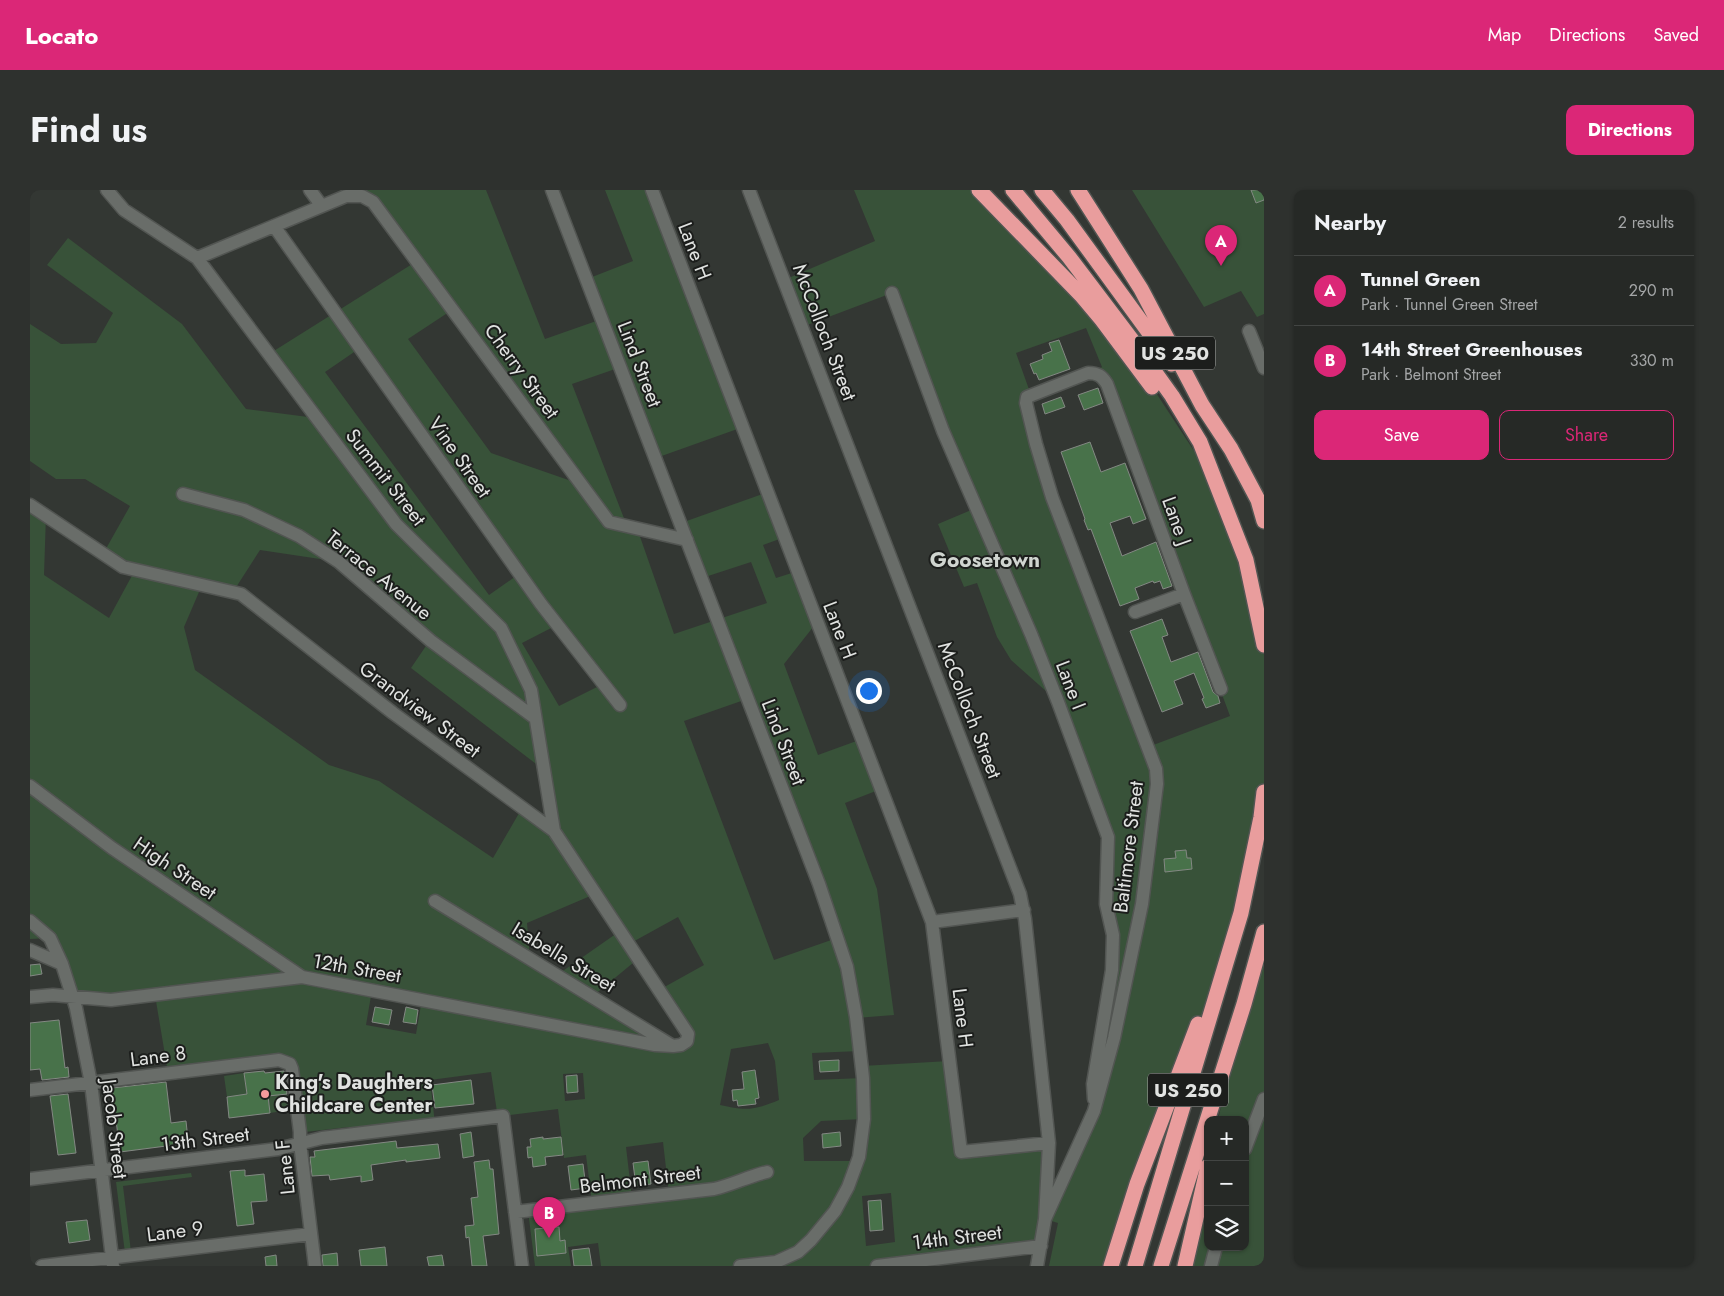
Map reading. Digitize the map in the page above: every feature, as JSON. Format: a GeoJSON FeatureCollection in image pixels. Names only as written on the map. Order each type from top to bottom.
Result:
{"type":"FeatureCollection","features":[{"type":"Feature","properties":{"kind":"highway","name":"US 250"},"geometry":{"type":"LineString","coordinates":[[979,190],[1039,250],[1102,320],[1162,401],[1196,454],[1226,508],[1246,560],[1264,645]]}},
{"type":"Feature","properties":{"kind":"highway"},"geometry":{"type":"LineString","coordinates":[[1013,190],[1069,257],[1172,396],[1200,442],[1226,508]]}},
{"type":"Feature","properties":{"kind":"highway"},"geometry":{"type":"LineString","coordinates":[[1042,190],[1073,228],[1202,405]]}},
{"type":"Feature","properties":{"kind":"highway","name":"US 250"},"geometry":{"type":"LineString","coordinates":[[1078,190],[1141,289],[1202,405],[1231,449],[1258,500],[1264,520]]}},
{"type":"Feature","properties":{"kind":"highway","name":"US 250"},"geometry":{"type":"LineString","coordinates":[[1135,1266],[1241,913],[1261,817],[1264,792]]}},
{"type":"Feature","properties":{"kind":"highway"},"geometry":{"type":"LineString","coordinates":[[1111,1266],[1137,1184],[1241,913]]}},
{"type":"Feature","properties":{"kind":"highway","name":"US 250"},"geometry":{"type":"LineString","coordinates":[[1161,1266],[1244,1004],[1264,932]]}},
{"type":"Feature","properties":{"kind":"highway"},"geometry":{"type":"LineString","coordinates":[[1219,1116],[1244,1004]]}},
{"type":"Feature","properties":{"kind":"highway"},"geometry":{"type":"LineString","coordinates":[[1185,1266],[1204,1183]]}},
{"type":"Feature","properties":{"kind":"street","name":"Summit Street"},"geometry":{"type":"LineString","coordinates":[[106,190],[124,210],[196,258],[396,524],[502,628],[531,690],[554,832]]}},
{"type":"Feature","properties":{"kind":"street"},"geometry":{"type":"LineString","coordinates":[[196,258],[321,205],[310,190]]}},
{"type":"Feature","properties":{"kind":"street","name":"Lind Street"},"geometry":{"type":"LineString","coordinates":[[552,190],[815,875],[847,968],[856,1018],[863,1078],[864,1119],[859,1156],[848,1187],[835,1211],[811,1240],[793,1255],[776,1262],[740,1266]]}},
{"type":"Feature","properties":{"kind":"street","name":"Lane H"},"geometry":{"type":"LineString","coordinates":[[652,190],[932,922],[961,1152],[1049,1143]]}},
{"type":"Feature","properties":{"kind":"street","name":"McColloch Street"},"geometry":{"type":"LineString","coordinates":[[749,190],[1009,863],[1024,910],[1049,1143],[1045,1218],[1036,1266]]}},
{"type":"Feature","properties":{"kind":"street","name":"Cherry Street"},"geometry":{"type":"LineString","coordinates":[[321,205],[346,196],[362,196],[373,202],[610,522],[687,540]]}},
{"type":"Feature","properties":{"kind":"street","name":"Vine Street"},"geometry":{"type":"LineString","coordinates":[[274,226],[541,604],[620,705]]}},
{"type":"Feature","properties":{"kind":"street","name":"Lane I"},"geometry":{"type":"LineString","coordinates":[[892,292],[943,431],[1031,634],[1108,837],[1106,904],[1113,935],[1112,970],[1093,1084],[1094,1111]]}},
{"type":"Feature","properties":{"kind":"street"},"geometry":{"type":"LineString","coordinates":[[1249,331],[1264,368]]}},
{"type":"Feature","properties":{"kind":"street","name":"Baltimore Street"},"geometry":{"type":"LineString","coordinates":[[1045,1218],[1094,1111],[1114,1038],[1142,904],[1157,784],[1156,769],[1052,497],[1033,434],[1026,403],[1027,397],[1088,373],[1093,373]]}},
{"type":"Feature","properties":{"kind":"street","name":"Lane J"},"geometry":{"type":"LineString","coordinates":[[1093,373],[1102,376],[1107,384],[1220,689]]}},
{"type":"Feature","properties":{"kind":"street","name":"Terrace Avenue"},"geometry":{"type":"LineString","coordinates":[[182,494],[244,510],[299,536],[331,557],[431,640],[535,718]]}},
{"type":"Feature","properties":{"kind":"street","name":"Grandview Street"},"geometry":{"type":"LineString","coordinates":[[30,505],[123,567],[241,594],[393,714],[554,832],[685,1028],[688,1034],[687,1041],[681,1045],[673,1046]]}},
{"type":"Feature","properties":{"kind":"street"},"geometry":{"type":"LineString","coordinates":[[1135,612],[1184,594]]}},
{"type":"Feature","properties":{"kind":"street","name":"High Street"},"geometry":{"type":"LineString","coordinates":[[30,786],[112,848],[302,977]]}},
{"type":"Feature","properties":{"kind":"street","name":"Isabella Street"},"geometry":{"type":"LineString","coordinates":[[435,901],[673,1046]]}},
{"type":"Feature","properties":{"kind":"street"},"geometry":{"type":"LineString","coordinates":[[932,922],[1024,910]]}},
{"type":"Feature","properties":{"kind":"street","name":"Jacob Street"},"geometry":{"type":"LineString","coordinates":[[30,921],[50,938],[62,964],[73,997],[90,1083],[112,1262]]}},
{"type":"Feature","properties":{"kind":"street"},"geometry":{"type":"LineString","coordinates":[[30,950],[62,964]]}},
{"type":"Feature","properties":{"kind":"street","name":"12th Street"},"geometry":{"type":"LineString","coordinates":[[30,997],[54,995],[111,1000],[302,977],[619,1039],[673,1046]]}},
{"type":"Feature","properties":{"kind":"street","name":"Lane 8"},"geometry":{"type":"LineString","coordinates":[[30,1090],[279,1060],[290,1064]]}},
{"type":"Feature","properties":{"kind":"street","name":"Lane F"},"geometry":{"type":"LineString","coordinates":[[290,1064],[300,1132],[315,1266]]}},
{"type":"Feature","properties":{"kind":"street"},"geometry":{"type":"LineString","coordinates":[[1249,1138],[1264,1099]]}},
{"type":"Feature","properties":{"kind":"street","name":"13th Street"},"geometry":{"type":"LineString","coordinates":[[30,1179],[278,1149],[322,1138],[503,1116],[515,1212]]}},
{"type":"Feature","properties":{"kind":"street","name":"Belmont Street"},"geometry":{"type":"LineString","coordinates":[[515,1212],[714,1189],[730,1186],[755,1174],[767,1172]]}},
{"type":"Feature","properties":{"kind":"street"},"geometry":{"type":"LineString","coordinates":[[515,1212],[522,1266]]}},
{"type":"Feature","properties":{"kind":"street","name":"Lane 9"},"geometry":{"type":"LineString","coordinates":[[42,1266],[112,1262],[311,1234]]}},
{"type":"Feature","properties":{"kind":"street","name":"14th Street"},"geometry":{"type":"LineString","coordinates":[[877,1266],[1041,1246]]}},
{"type":"Feature","properties":{"kind":"street"},"geometry":{"type":"LineString","coordinates":[[1212,1266],[1215,1251]]}},
{"type":"Feature","properties":{"kind":"green space"},"geometry":{"type":"Polygon","coordinates":[[[346,190],[486,190],[545,339],[602,319],[587,279],[633,261],[605,190],[652,190],[743,427],[656,458],[621,367],[572,384],[627,526],[637,528],[674,634],[767,603],[751,562],[702,578],[681,523],[768,492],[785,537],[763,545],[776,578],[798,571],[817,622],[784,664],[818,755],[862,739],[881,789],[845,803],[877,889],[894,1015],[856,1018],[860,1051],[812,1053],[814,1080],[863,1078],[862,1066],[949,1061],[961,1152],[1049,1143],[1049,1179],[1063,1179],[1094,1111],[1112,970],[1108,837],[1056,700],[1011,660],[997,637],[977,583],[964,587],[938,524],[976,508],[892,293],[802,327],[784,280],[875,241],[854,190],[979,190],[1143,373],[1196,454],[1226,508],[1264,645],[1264,792],[1241,913],[1163,1116],[1111,1266],[1049,1266],[1058,1223],[1045,1219],[1041,1246],[877,1266],[601,1266],[598,1243],[568,1247],[571,1266],[535,1266],[528,1211],[592,1203],[586,1155],[564,1158],[558,1109],[503,1116],[497,1112],[491,1072],[430,1080],[435,1124],[351,1134],[349,1127],[305,1132],[290,1064],[168,1073],[155,995],[73,997],[50,938],[30,939],[30,505],[46,515],[44,575],[109,618],[135,570],[103,554],[130,506],[85,479],[56,479],[30,461],[30,324],[61,344],[96,343],[113,313],[47,265],[68,238],[182,324],[246,409],[316,418],[269,354],[417,261],[373,202],[346,190]],[[452,310],[408,339],[491,453],[580,484],[452,310]],[[1086,328],[1016,353],[1031,395],[1029,415],[1148,747],[1230,716],[1107,384],[1093,373],[1102,367],[1086,328]],[[360,348],[325,372],[489,595],[519,574],[360,348]],[[260,550],[233,592],[202,585],[184,627],[195,670],[329,765],[379,781],[493,858],[522,808],[553,831],[544,770],[411,668],[430,640],[340,562],[260,550]],[[557,625],[522,643],[559,706],[603,684],[557,625]],[[747,699],[684,721],[774,960],[837,938],[747,699]],[[595,894],[527,923],[530,958],[557,975],[620,931],[595,894]],[[678,917],[629,944],[639,958],[593,996],[673,1046],[687,1041],[659,990],[704,965],[678,917]],[[372,990],[366,1025],[416,1034],[422,999],[372,990]],[[768,1043],[731,1049],[720,1105],[744,1109],[763,1106],[779,1100],[775,1061],[768,1043]],[[583,1073],[563,1074],[565,1101],[585,1099],[583,1073]],[[863,1119],[821,1121],[803,1138],[804,1161],[858,1161],[863,1119]],[[663,1142],[626,1147],[632,1198],[669,1194],[663,1142]],[[891,1193],[862,1196],[866,1246],[895,1242],[891,1193]]]}},
{"type":"Feature","properties":{"kind":"green space"},"geometry":{"type":"Polygon","coordinates":[[[1132,190],[1264,190],[1264,314],[1257,317],[1241,291],[1204,307],[1132,190]]]}},
{"type":"Feature","properties":{"kind":"green space"},"geometry":{"type":"Polygon","coordinates":[[[1264,926],[1264,1266],[1185,1266],[1204,1183],[1204,1251],[1249,1251],[1249,1116],[1219,1116],[1264,926]]]}},
{"type":"Feature","properties":{"kind":"green space"},"geometry":{"type":"Polygon","coordinates":[[[244,1073],[247,1095],[227,1097],[224,1076],[244,1073]]]}},
{"type":"Feature","properties":{"kind":"green space"},"geometry":{"type":"Polygon","coordinates":[[[287,1094],[289,1110],[270,1113],[268,1096],[287,1094]]]}},
{"type":"Feature","properties":{"kind":"green space"},"geometry":{"type":"Polygon","coordinates":[[[191,1173],[192,1177],[123,1186],[131,1252],[125,1253],[116,1182],[191,1173]]]}},
{"type":"Feature","properties":{"kind":"building"},"geometry":{"type":"Polygon","coordinates":[[[1251,190],[1264,190],[1264,200],[1256,203],[1251,190]]]}},
{"type":"Feature","properties":{"kind":"building"},"geometry":{"type":"Polygon","coordinates":[[[1059,340],[1070,369],[1039,380],[1030,364],[1043,359],[1042,355],[1052,351],[1049,343],[1059,340]]]}},
{"type":"Feature","properties":{"kind":"building"},"geometry":{"type":"Polygon","coordinates":[[[1098,388],[1103,403],[1084,410],[1078,395],[1098,388]]]}},
{"type":"Feature","properties":{"kind":"building"},"geometry":{"type":"Polygon","coordinates":[[[1061,397],[1065,407],[1045,414],[1042,404],[1061,397]]]}},
{"type":"Feature","properties":{"kind":"building"},"geometry":{"type":"Polygon","coordinates":[[[1090,442],[1101,472],[1125,463],[1146,519],[1133,524],[1130,516],[1110,523],[1122,556],[1156,542],[1172,586],[1163,589],[1160,581],[1154,583],[1153,581],[1135,588],[1139,599],[1120,606],[1091,529],[1088,530],[1084,520],[1061,452],[1090,442]]]}},
{"type":"Feature","properties":{"kind":"building"},"geometry":{"type":"Polygon","coordinates":[[[1162,619],[1168,635],[1162,637],[1171,662],[1198,652],[1213,692],[1218,696],[1220,703],[1206,708],[1194,673],[1174,681],[1183,704],[1162,712],[1130,631],[1162,619]]]}},
{"type":"Feature","properties":{"kind":"building"},"geometry":{"type":"Polygon","coordinates":[[[1186,850],[1187,858],[1191,858],[1192,869],[1165,872],[1164,859],[1176,858],[1175,851],[1186,850]]]}},
{"type":"Feature","properties":{"kind":"building"},"geometry":{"type":"Polygon","coordinates":[[[40,964],[42,974],[30,976],[30,965],[40,964]]]}},
{"type":"Feature","properties":{"kind":"building"},"geometry":{"type":"Polygon","coordinates":[[[375,1007],[392,1010],[389,1025],[372,1022],[375,1007]]]}},
{"type":"Feature","properties":{"kind":"building"},"geometry":{"type":"Polygon","coordinates":[[[406,1007],[418,1010],[416,1024],[403,1022],[406,1007]]]}},
{"type":"Feature","properties":{"kind":"building"},"geometry":{"type":"Polygon","coordinates":[[[59,1020],[65,1068],[68,1067],[69,1077],[42,1080],[40,1069],[30,1070],[30,1023],[59,1020]]]}},
{"type":"Feature","properties":{"kind":"building"},"geometry":{"type":"Polygon","coordinates":[[[839,1060],[839,1071],[820,1072],[819,1061],[839,1060]]]}},
{"type":"Feature","properties":{"kind":"building"},"geometry":{"type":"Polygon","coordinates":[[[755,1070],[759,1098],[755,1099],[756,1104],[738,1106],[737,1100],[733,1101],[732,1090],[744,1089],[742,1072],[755,1070]]]}},
{"type":"Feature","properties":{"kind":"building","name":"King's Daughters Childcare Center"},"geometry":{"type":"Polygon","coordinates":[[[264,1071],[265,1073],[284,1071],[287,1094],[268,1096],[270,1113],[229,1118],[227,1097],[247,1094],[244,1073],[264,1071]]]}},
{"type":"Feature","properties":{"kind":"building"},"geometry":{"type":"Polygon","coordinates":[[[577,1075],[578,1092],[567,1093],[566,1076],[577,1075]]]}},
{"type":"Feature","properties":{"kind":"building"},"geometry":{"type":"Polygon","coordinates":[[[471,1080],[474,1104],[435,1108],[432,1085],[471,1080]]]}},
{"type":"Feature","properties":{"kind":"building"},"geometry":{"type":"Polygon","coordinates":[[[166,1082],[171,1123],[186,1121],[188,1140],[173,1142],[174,1145],[120,1152],[112,1088],[166,1082]]]}},
{"type":"Feature","properties":{"kind":"building"},"geometry":{"type":"Polygon","coordinates":[[[68,1094],[76,1153],[58,1155],[50,1096],[68,1094]]]}},
{"type":"Feature","properties":{"kind":"building"},"geometry":{"type":"Polygon","coordinates":[[[471,1132],[474,1156],[463,1158],[460,1134],[471,1132]]]}},
{"type":"Feature","properties":{"kind":"building"},"geometry":{"type":"Polygon","coordinates":[[[840,1132],[841,1146],[823,1148],[822,1134],[840,1132]]]}},
{"type":"Feature","properties":{"kind":"building"},"geometry":{"type":"Polygon","coordinates":[[[543,1137],[543,1139],[561,1137],[563,1155],[545,1157],[546,1165],[533,1167],[532,1157],[528,1158],[527,1147],[531,1147],[530,1139],[543,1137]]]}},
{"type":"Feature","properties":{"kind":"building"},"geometry":{"type":"Polygon","coordinates":[[[396,1141],[397,1148],[438,1144],[440,1158],[371,1165],[373,1180],[361,1182],[361,1176],[330,1180],[329,1175],[312,1176],[310,1157],[315,1157],[314,1151],[396,1141]]]}},
{"type":"Feature","properties":{"kind":"building"},"geometry":{"type":"Polygon","coordinates":[[[489,1160],[490,1169],[493,1169],[499,1234],[483,1236],[487,1266],[472,1266],[469,1237],[466,1238],[465,1226],[474,1225],[471,1198],[478,1197],[474,1162],[489,1160]]]}},
{"type":"Feature","properties":{"kind":"building"},"geometry":{"type":"Polygon","coordinates":[[[648,1161],[651,1184],[636,1186],[633,1163],[648,1161]]]}},
{"type":"Feature","properties":{"kind":"building"},"geometry":{"type":"Polygon","coordinates":[[[583,1164],[586,1188],[571,1190],[568,1166],[583,1164]]]}},
{"type":"Feature","properties":{"kind":"building"},"geometry":{"type":"Polygon","coordinates":[[[245,1170],[245,1176],[264,1174],[267,1201],[251,1202],[254,1224],[237,1226],[230,1171],[245,1170]]]}},
{"type":"Feature","properties":{"kind":"building"},"geometry":{"type":"Polygon","coordinates":[[[881,1200],[883,1230],[870,1231],[868,1201],[881,1200]]]}},
{"type":"Feature","properties":{"kind":"building"},"geometry":{"type":"Polygon","coordinates":[[[87,1220],[90,1240],[69,1243],[66,1222],[87,1220]]]}},
{"type":"Feature","properties":{"kind":"building"},"geometry":{"type":"Polygon","coordinates":[[[559,1227],[560,1241],[565,1240],[566,1253],[537,1256],[535,1229],[559,1227]]]}},
{"type":"Feature","properties":{"kind":"building"},"geometry":{"type":"Polygon","coordinates":[[[385,1247],[387,1266],[361,1266],[359,1250],[385,1247]]]}},
{"type":"Feature","properties":{"kind":"building"},"geometry":{"type":"Polygon","coordinates":[[[589,1248],[592,1266],[574,1266],[572,1250],[589,1248]]]}},
{"type":"Feature","properties":{"kind":"building"},"geometry":{"type":"Polygon","coordinates":[[[337,1253],[338,1266],[323,1266],[322,1255],[337,1253]]]}},
{"type":"Feature","properties":{"kind":"building"},"geometry":{"type":"Polygon","coordinates":[[[276,1255],[277,1266],[266,1266],[265,1257],[276,1255]]]}},
{"type":"Feature","properties":{"kind":"building"},"geometry":{"type":"Polygon","coordinates":[[[442,1255],[444,1266],[429,1266],[427,1257],[442,1255]]]}},
{"type":"Feature","properties":{"kind":"place","name":"Tunnel Green"},"geometry":{"type":"Point","coordinates":[1221,266]}},
{"type":"Feature","properties":{"kind":"place","name":"King's Daughters Childcare Center"},"geometry":{"type":"Point","coordinates":[265,1094]}},
{"type":"Feature","properties":{"kind":"place","name":"14th Street Greenhouses"},"geometry":{"type":"Point","coordinates":[549,1238]}},
{"type":"Feature","properties":{"kind":"district","name":"Goosetown"},"geometry":{"type":"Point","coordinates":[985,560]}}]}
